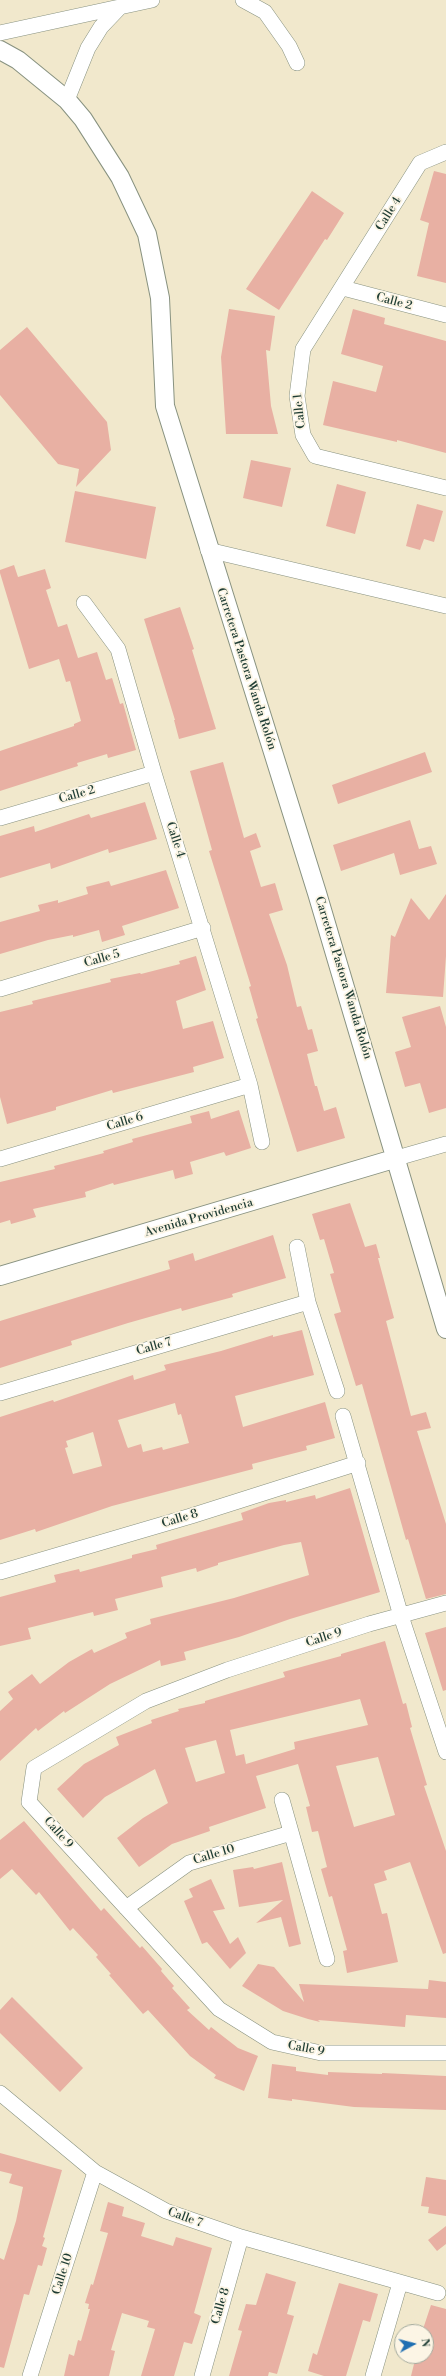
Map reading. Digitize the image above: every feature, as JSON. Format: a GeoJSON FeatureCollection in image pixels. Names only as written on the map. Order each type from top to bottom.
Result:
{"type":"FeatureCollection","features":[{"type":"Feature","properties":{"kind":"street"},"geometry":{"type":"LineString","coordinates":[[0,33],[152,0]]}},
{"type":"Feature","properties":{"kind":"street"},"geometry":{"type":"LineString","coordinates":[[243,0],[265,12],[290,46],[297,63]]}},
{"type":"Feature","properties":{"kind":"street"},"geometry":{"type":"LineString","coordinates":[[67,100],[88,48],[101,27],[120,6]]}},
{"type":"Feature","properties":{"kind":"street","name":"Carretera Pastora Wanda Rolón"},"geometry":{"type":"LineString","coordinates":[[0,50],[18,60],[67,100],[84,119],[120,177],[147,234],[160,298],[165,406],[208,550],[317,893],[397,1158],[446,1329]]}},
{"type":"Feature","properties":{"kind":"street","name":"Calle 4"},"geometry":{"type":"LineString","coordinates":[[343,288],[420,163],[446,152]]}},
{"type":"Feature","properties":{"kind":"street","name":"Calle 2"},"geometry":{"type":"LineString","coordinates":[[343,288],[446,316]]}},
{"type":"Feature","properties":{"kind":"street","name":"Calle 1"},"geometry":{"type":"LineString","coordinates":[[343,288],[303,349],[296,396],[303,435],[315,456],[446,488]]}},
{"type":"Feature","properties":{"kind":"street"},"geometry":{"type":"LineString","coordinates":[[208,550],[446,606]]}},
{"type":"Feature","properties":{"kind":"street","name":"Calle 4"},"geometry":{"type":"LineString","coordinates":[[84,603],[118,649],[154,773],[203,928],[250,1086],[262,1142]]}},
{"type":"Feature","properties":{"kind":"street","name":"Calle 2"},"geometry":{"type":"LineString","coordinates":[[0,818],[154,773]]}},
{"type":"Feature","properties":{"kind":"street","name":"Calle 5"},"geometry":{"type":"LineString","coordinates":[[0,988],[203,928]]}},
{"type":"Feature","properties":{"kind":"street","name":"Calle 6"},"geometry":{"type":"LineString","coordinates":[[0,1160],[250,1086]]}},
{"type":"Feature","properties":{"kind":"street"},"geometry":{"type":"LineString","coordinates":[[397,1158],[446,1144]]}},
{"type":"Feature","properties":{"kind":"street","name":"Avenida Providencia"},"geometry":{"type":"LineString","coordinates":[[0,1276],[397,1158]]}},
{"type":"Feature","properties":{"kind":"street"},"geometry":{"type":"LineString","coordinates":[[297,1247],[308,1302],[337,1391]]}},
{"type":"Feature","properties":{"kind":"street","name":"Calle 7"},"geometry":{"type":"LineString","coordinates":[[0,1393],[308,1302]]}},
{"type":"Feature","properties":{"kind":"street"},"geometry":{"type":"LineString","coordinates":[[343,1416],[358,1463],[401,1616],[446,1752]]}},
{"type":"Feature","properties":{"kind":"street","name":"Calle 8"},"geometry":{"type":"LineString","coordinates":[[0,1572],[191,1516],[358,1463]]}},
{"type":"Feature","properties":{"kind":"street","name":"Calle 9"},"geometry":{"type":"LineString","coordinates":[[446,1603],[369,1624],[234,1668],[146,1701],[34,1768],[29,1802],[219,2009],[272,2042],[321,2053],[446,2053]]}},
{"type":"Feature","properties":{"kind":"street"},"geometry":{"type":"LineString","coordinates":[[282,1800],[327,1959]]}},
{"type":"Feature","properties":{"kind":"street","name":"Calle 10"},"geometry":{"type":"LineString","coordinates":[[126,1908],[189,1863],[291,1833]]}},
{"type":"Feature","properties":{"kind":"street","name":"Calle 7"},"geometry":{"type":"LineString","coordinates":[[0,2093],[96,2172],[166,2212],[241,2237],[438,2293]]}},
{"type":"Feature","properties":{"kind":"street","name":"Calle 10"},"geometry":{"type":"LineString","coordinates":[[30,2376],[96,2172]]}},
{"type":"Feature","properties":{"kind":"street","name":"Calle 8"},"geometry":{"type":"LineString","coordinates":[[202,2376],[241,2237]]}},
{"type":"Feature","properties":{"kind":"street"},"geometry":{"type":"LineString","coordinates":[[373,2376],[400,2283]]}},
{"type":"Feature","properties":{"kind":"building"},"geometry":{"type":"Polygon","coordinates":[[[434,171],[446,174],[446,283],[417,276],[429,223],[420,220],[434,171]]]}},
{"type":"Feature","properties":{"kind":"building"},"geometry":{"type":"Polygon","coordinates":[[[312,191],[344,213],[327,240],[325,239],[279,310],[246,289],[312,191]]]}},
{"type":"Feature","properties":{"kind":"building"},"geometry":{"type":"Polygon","coordinates":[[[229,309],[275,316],[270,351],[266,350],[271,406],[278,434],[226,434],[221,357],[229,309]]]}},
{"type":"Feature","properties":{"kind":"building"},"geometry":{"type":"Polygon","coordinates":[[[353,309],[385,318],[384,324],[446,341],[446,453],[397,440],[397,442],[323,425],[333,381],[376,392],[383,366],[341,354],[353,309]]]}},
{"type":"Feature","properties":{"kind":"building"},"geometry":{"type":"Polygon","coordinates":[[[27,327],[107,422],[111,450],[76,487],[79,469],[58,464],[0,395],[0,350],[27,327]]]}},
{"type":"Feature","properties":{"kind":"building"},"geometry":{"type":"Polygon","coordinates":[[[251,460],[291,468],[282,507],[243,498],[251,460]]]}},
{"type":"Feature","properties":{"kind":"building"},"geometry":{"type":"Polygon","coordinates":[[[337,484],[366,492],[355,534],[326,526],[337,484]]]}},
{"type":"Feature","properties":{"kind":"building"},"geometry":{"type":"Polygon","coordinates":[[[75,491],[156,507],[146,559],[65,542],[75,491]]]}},
{"type":"Feature","properties":{"kind":"building"},"geometry":{"type":"Polygon","coordinates":[[[417,504],[443,511],[434,542],[424,539],[420,550],[406,546],[417,504]]]}},
{"type":"Feature","properties":{"kind":"building"},"geometry":{"type":"Polygon","coordinates":[[[14,565],[18,577],[45,569],[51,588],[46,590],[58,627],[67,624],[78,658],[97,652],[106,680],[112,678],[120,704],[123,703],[136,750],[108,758],[107,754],[77,763],[78,766],[0,791],[0,751],[74,726],[74,724],[81,721],[70,681],[66,682],[59,659],[29,669],[0,573],[0,570],[14,565]]]}},
{"type":"Feature","properties":{"kind":"building"},"geometry":{"type":"Polygon","coordinates":[[[180,607],[194,649],[192,650],[216,729],[179,739],[175,720],[144,619],[180,607]]]}},
{"type":"Feature","properties":{"kind":"building"},"geometry":{"type":"Polygon","coordinates":[[[425,752],[432,772],[338,804],[332,785],[425,752]]]}},
{"type":"Feature","properties":{"kind":"building"},"geometry":{"type":"Polygon","coordinates":[[[223,762],[244,838],[256,833],[261,847],[250,851],[261,887],[275,883],[283,910],[269,914],[287,965],[297,1007],[301,1006],[308,1030],[312,1029],[318,1051],[307,1054],[315,1086],[317,1086],[324,1111],[336,1107],[345,1138],[297,1152],[256,1019],[258,1018],[249,987],[251,986],[209,851],[212,850],[190,771],[223,762]]]}},
{"type":"Feature","properties":{"kind":"building"},"geometry":{"type":"Polygon","coordinates":[[[145,802],[157,839],[109,853],[108,849],[51,869],[50,863],[0,878],[0,836],[34,826],[35,832],[89,814],[91,818],[145,802]]]}},
{"type":"Feature","properties":{"kind":"building"},"geometry":{"type":"Polygon","coordinates":[[[410,820],[419,849],[431,846],[437,864],[400,875],[394,853],[341,871],[333,845],[410,820]]]}},
{"type":"Feature","properties":{"kind":"building"},"geometry":{"type":"Polygon","coordinates":[[[166,870],[179,908],[122,926],[125,935],[102,942],[99,930],[73,937],[73,935],[48,940],[0,954],[0,922],[40,911],[38,905],[58,900],[58,903],[88,894],[86,887],[109,881],[111,886],[166,870]]]}},
{"type":"Feature","properties":{"kind":"building"},"geometry":{"type":"Polygon","coordinates":[[[446,894],[446,956],[443,997],[386,993],[391,935],[395,937],[411,898],[429,920],[446,894]]]}},
{"type":"Feature","properties":{"kind":"building"},"geometry":{"type":"Polygon","coordinates":[[[196,956],[206,990],[176,1001],[183,1029],[213,1021],[224,1058],[193,1067],[194,1072],[113,1093],[112,1090],[56,1107],[56,1110],[7,1124],[0,1097],[0,1012],[33,1004],[32,1001],[111,982],[110,979],[141,974],[180,964],[179,961],[196,956]]]}},
{"type":"Feature","properties":{"kind":"building"},"geometry":{"type":"Polygon","coordinates":[[[440,1006],[446,1027],[446,1108],[429,1113],[420,1083],[405,1087],[395,1052],[411,1047],[402,1017],[440,1006]]]}},
{"type":"Feature","properties":{"kind":"building"},"geometry":{"type":"Polygon","coordinates":[[[239,1110],[251,1148],[226,1156],[224,1152],[190,1162],[193,1174],[175,1179],[173,1170],[114,1185],[113,1183],[85,1192],[86,1197],[33,1209],[36,1217],[11,1224],[10,1220],[0,1223],[0,1182],[55,1169],[54,1166],[104,1153],[103,1151],[133,1142],[132,1139],[192,1123],[190,1116],[209,1111],[211,1119],[239,1110]]]}},
{"type":"Feature","properties":{"kind":"building"},"geometry":{"type":"Polygon","coordinates":[[[350,1203],[365,1247],[376,1244],[380,1258],[378,1258],[394,1318],[386,1321],[411,1416],[426,1412],[431,1428],[417,1431],[446,1524],[446,1594],[426,1599],[408,1539],[406,1540],[362,1384],[356,1386],[334,1314],[341,1312],[330,1274],[334,1273],[324,1239],[320,1240],[312,1214],[350,1203]]]}},
{"type":"Feature","properties":{"kind":"building"},"geometry":{"type":"Polygon","coordinates":[[[273,1235],[286,1278],[232,1294],[233,1297],[182,1311],[181,1308],[128,1323],[71,1341],[72,1345],[0,1368],[0,1321],[170,1269],[168,1261],[193,1253],[195,1261],[273,1235]]]}},
{"type":"Feature","properties":{"kind":"building"},"geometry":{"type":"Polygon","coordinates":[[[302,1330],[314,1375],[235,1396],[243,1427],[325,1402],[335,1438],[306,1446],[307,1450],[252,1464],[253,1469],[112,1506],[36,1532],[35,1529],[0,1540],[0,1417],[53,1400],[54,1402],[133,1375],[134,1380],[166,1370],[164,1365],[221,1351],[273,1335],[273,1337],[302,1330]],[[175,1403],[118,1420],[128,1448],[141,1444],[143,1452],[162,1447],[163,1450],[189,1443],[181,1414],[178,1415],[175,1403]],[[93,1432],[66,1441],[68,1447],[65,1448],[73,1474],[102,1466],[93,1432]]]}},
{"type":"Feature","properties":{"kind":"building"},"geometry":{"type":"Polygon","coordinates":[[[350,1488],[380,1592],[290,1619],[239,1637],[184,1652],[186,1660],[161,1666],[160,1660],[110,1684],[65,1713],[64,1711],[38,1731],[36,1728],[0,1761],[0,1711],[13,1699],[8,1692],[32,1674],[40,1684],[69,1662],[92,1649],[94,1653],[127,1638],[125,1633],[151,1624],[150,1619],[234,1598],[309,1575],[301,1542],[284,1545],[218,1563],[218,1565],[197,1572],[196,1568],[161,1577],[163,1587],[115,1599],[118,1610],[94,1616],[93,1612],[28,1628],[31,1639],[0,1646],[0,1597],[56,1582],[54,1575],[79,1569],[80,1572],[132,1558],[132,1555],[157,1549],[156,1545],[243,1520],[241,1513],[269,1503],[286,1500],[286,1502],[315,1495],[316,1499],[350,1488]]]}},
{"type":"Feature","properties":{"kind":"building"},"geometry":{"type":"Polygon","coordinates":[[[446,1627],[446,1690],[443,1691],[425,1633],[446,1627]]]}},
{"type":"Feature","properties":{"kind":"building"},"geometry":{"type":"Polygon","coordinates":[[[385,1641],[403,1704],[406,1703],[412,1727],[410,1728],[427,1785],[424,1786],[446,1851],[446,1953],[443,1954],[410,1862],[384,1871],[387,1880],[374,1884],[382,1914],[387,1913],[398,1962],[347,1973],[343,1951],[347,1950],[332,1896],[329,1897],[321,1869],[327,1867],[318,1831],[312,1832],[306,1807],[310,1806],[298,1764],[256,1776],[266,1808],[209,1827],[210,1831],[172,1844],[139,1867],[117,1838],[143,1818],[168,1803],[155,1769],[105,1797],[83,1818],[57,1789],[84,1764],[119,1745],[116,1737],[152,1723],[151,1720],[179,1711],[178,1709],[205,1703],[205,1701],[285,1677],[283,1672],[341,1656],[341,1654],[385,1641]],[[360,1699],[230,1730],[236,1756],[244,1754],[246,1764],[295,1749],[294,1742],[368,1725],[360,1699]],[[216,1740],[185,1748],[196,1782],[225,1773],[216,1740]],[[378,1757],[336,1766],[354,1827],[395,1815],[378,1757]]]}},
{"type":"Feature","properties":{"kind":"building"},"geometry":{"type":"Polygon","coordinates":[[[24,1821],[101,1911],[104,1908],[140,1948],[142,1946],[162,1969],[161,1971],[174,1986],[172,1988],[190,2008],[187,2010],[209,2030],[211,2027],[238,2048],[258,2056],[244,2091],[214,2078],[216,2075],[190,2056],[148,2010],[143,2014],[109,1975],[111,1974],[96,1957],[98,1955],[73,1928],[70,1931],[39,1892],[36,1895],[12,1869],[0,1879],[0,1840],[24,1821]]]}},
{"type":"Feature","properties":{"kind":"building"},"geometry":{"type":"Polygon","coordinates":[[[282,1862],[301,1944],[289,1947],[281,1917],[256,1923],[283,1900],[239,1907],[233,1870],[253,1867],[254,1869],[282,1862]]]}},
{"type":"Feature","properties":{"kind":"building"},"geometry":{"type":"Polygon","coordinates":[[[211,1879],[225,1909],[213,1911],[230,1944],[238,1937],[246,1953],[230,1969],[207,1942],[202,1944],[184,1901],[193,1897],[189,1889],[211,1879]]]}},
{"type":"Feature","properties":{"kind":"building"},"geometry":{"type":"Polygon","coordinates":[[[258,1964],[274,1967],[304,2002],[299,1984],[428,1989],[429,1980],[446,1982],[446,2018],[406,2015],[405,2027],[318,2020],[320,2022],[308,2019],[283,2011],[242,1986],[258,1964]]]}},
{"type":"Feature","properties":{"kind":"building"},"geometry":{"type":"Polygon","coordinates":[[[12,1997],[83,2068],[60,2092],[0,2033],[0,2010],[12,1997]]]}},
{"type":"Feature","properties":{"kind":"building"},"geometry":{"type":"Polygon","coordinates":[[[272,2064],[296,2067],[296,2071],[328,2075],[328,2072],[446,2076],[446,2110],[354,2107],[292,2099],[292,2101],[268,2098],[272,2064]]]}},
{"type":"Feature","properties":{"kind":"building"},"geometry":{"type":"Polygon","coordinates":[[[0,2153],[62,2170],[43,2237],[45,2238],[42,2246],[47,2248],[42,2266],[38,2265],[29,2295],[24,2294],[4,2368],[0,2367],[0,2258],[4,2260],[16,2221],[23,2187],[9,2183],[12,2174],[0,2171],[0,2153]]]}},
{"type":"Feature","properties":{"kind":"building"},"geometry":{"type":"Polygon","coordinates":[[[426,2177],[446,2180],[446,2216],[428,2213],[429,2207],[421,2206],[426,2177]]]}},
{"type":"Feature","properties":{"kind":"building"},"geometry":{"type":"Polygon","coordinates":[[[108,2202],[124,2207],[122,2216],[145,2223],[141,2236],[173,2246],[176,2237],[212,2248],[194,2313],[201,2316],[192,2344],[184,2342],[174,2376],[141,2376],[155,2329],[147,2327],[149,2321],[122,2313],[111,2350],[115,2351],[109,2376],[64,2376],[69,2354],[74,2356],[78,2340],[81,2341],[90,2309],[88,2309],[89,2304],[85,2303],[91,2284],[93,2285],[108,2233],[100,2231],[108,2202]]]}},
{"type":"Feature","properties":{"kind":"building"},"geometry":{"type":"Polygon","coordinates":[[[446,2226],[446,2244],[437,2251],[428,2240],[446,2226]]]}},
{"type":"Feature","properties":{"kind":"building"},"geometry":{"type":"Polygon","coordinates":[[[266,2273],[296,2282],[287,2314],[294,2316],[277,2374],[269,2372],[268,2376],[229,2376],[242,2331],[238,2330],[246,2304],[256,2305],[266,2273]]]}},
{"type":"Feature","properties":{"kind":"building"},"geometry":{"type":"Polygon","coordinates":[[[339,2283],[378,2294],[370,2322],[363,2320],[346,2376],[324,2376],[308,2371],[313,2353],[317,2355],[339,2283]]]}},
{"type":"Feature","properties":{"kind":"building"},"geometry":{"type":"Polygon","coordinates":[[[431,2305],[446,2309],[446,2376],[411,2376],[414,2364],[434,2364],[434,2324],[425,2324],[431,2305]]]}}]}
